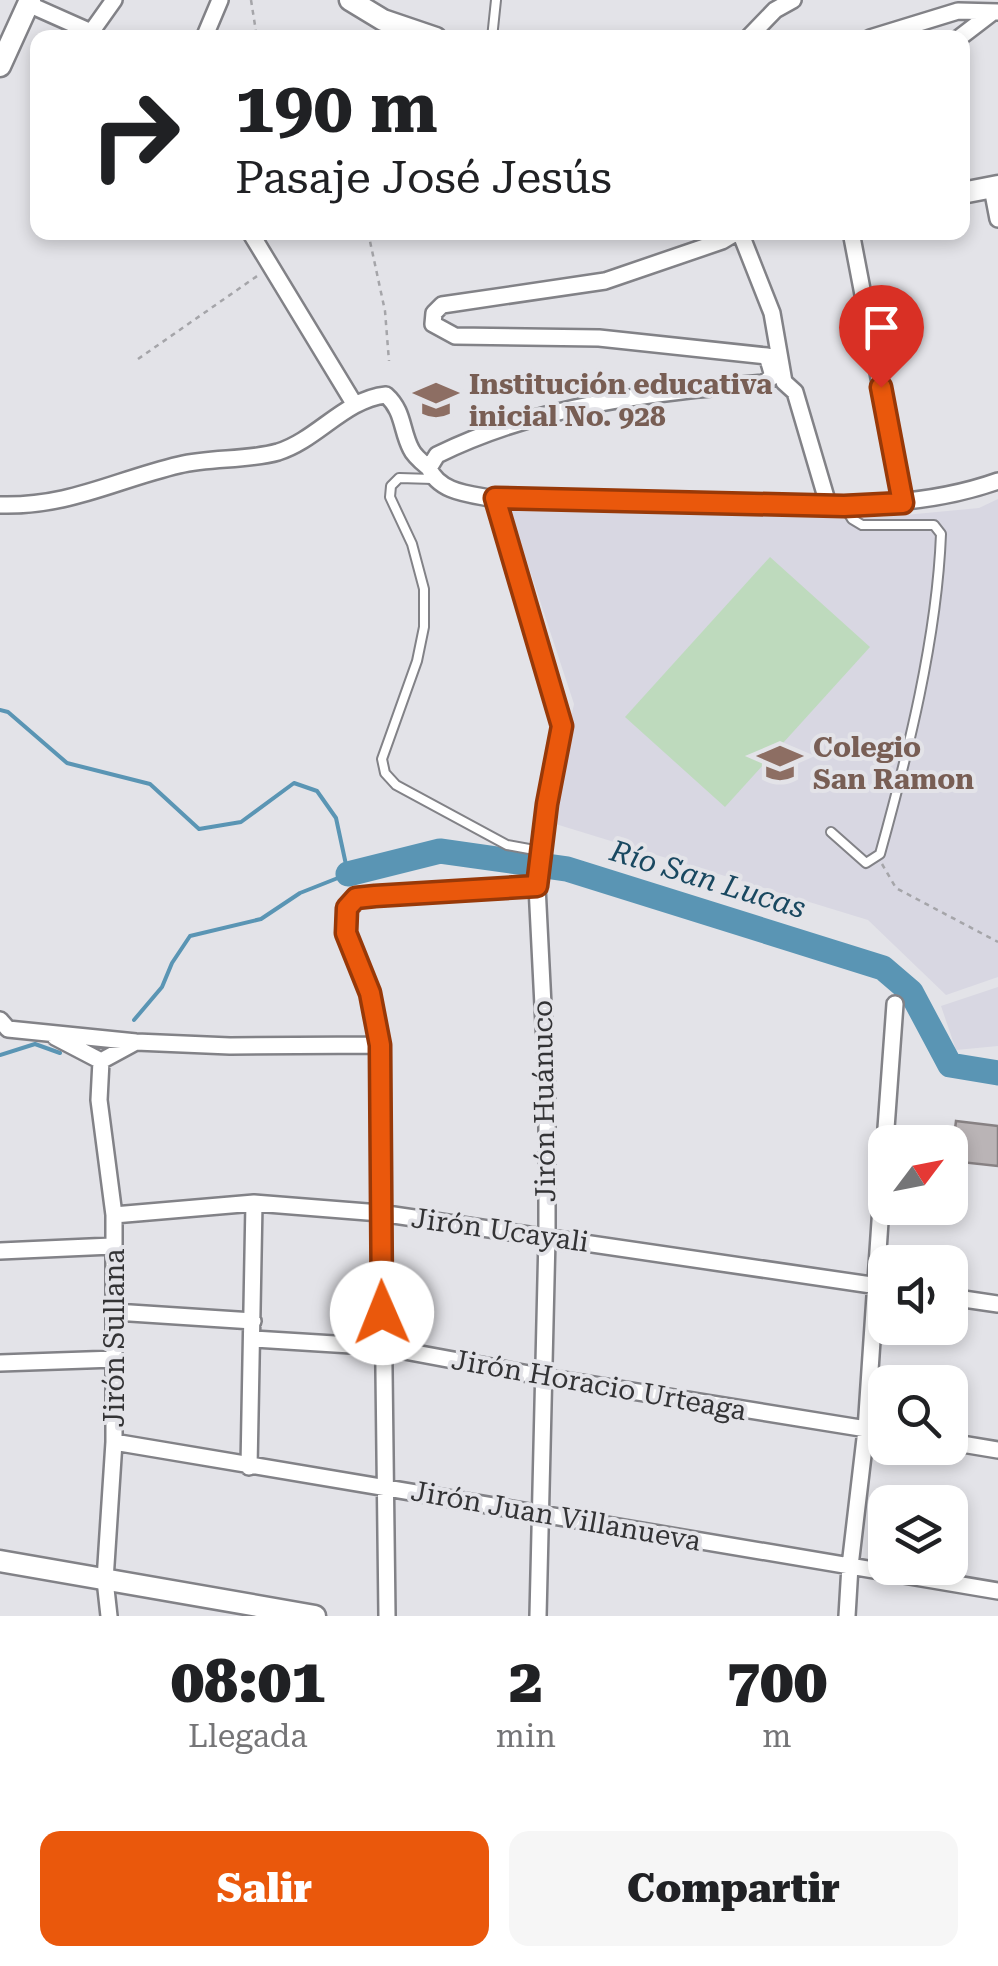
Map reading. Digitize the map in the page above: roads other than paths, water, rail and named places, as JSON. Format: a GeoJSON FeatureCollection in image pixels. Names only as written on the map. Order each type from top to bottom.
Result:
{"type":"FeatureCollection","features":[{"type":"Feature","properties":{"kind":"street"},"geometry":{"type":"LineString","coordinates":[[93,30],[114,0]]}},
{"type":"Feature","properties":{"kind":"street"},"geometry":{"type":"LineString","coordinates":[[207,30],[220,0]]}},
{"type":"Feature","properties":{"kind":"street"},"geometry":{"type":"LineString","coordinates":[[350,0],[383,20],[412,30]]}},
{"type":"Feature","properties":{"kind":"street"},"geometry":{"type":"LineString","coordinates":[[756,30],[775,10],[793,0]]}},
{"type":"Feature","properties":{"kind":"street"},"geometry":{"type":"LineString","coordinates":[[0,66],[29,2],[80,30]]}},
{"type":"Feature","properties":{"kind":"street"},"geometry":{"type":"LineString","coordinates":[[896,30],[958,11],[995,12]]}},
{"type":"Feature","properties":{"kind":"street"},"geometry":{"type":"LineString","coordinates":[[970,30],[995,12]]}},
{"type":"Feature","properties":{"kind":"street"},"geometry":{"type":"LineString","coordinates":[[970,191],[995,187],[998,219]]}},
{"type":"Feature","properties":{"kind":"street"},"geometry":{"type":"LineString","coordinates":[[255,240],[355,406]]}},
{"type":"Feature","properties":{"kind":"street"},"geometry":{"type":"LineString","coordinates":[[724,240],[605,281],[442,305],[434,313],[433,324],[455,336],[599,338],[766,356],[778,379],[795,392],[836,505]]}},
{"type":"Feature","properties":{"kind":"street"},"geometry":{"type":"LineString","coordinates":[[741,240],[772,314],[778,379]]}},
{"type":"Feature","properties":{"kind":"street"},"geometry":{"type":"LineString","coordinates":[[853,240],[903,503]]}},
{"type":"Feature","properties":{"kind":"street"},"geometry":{"type":"LineString","coordinates":[[431,473],[437,455],[544,414],[648,393],[778,379]]}},
{"type":"Feature","properties":{"kind":"street"},"geometry":{"type":"LineString","coordinates":[[0,505],[36,506],[86,495],[180,464],[280,452],[373,396],[386,396],[395,403],[411,450],[449,489],[495,498],[903,503],[998,481]]}},
{"type":"Feature","properties":{"kind":"street","name":"Jirón Huánuco"},"geometry":{"type":"LineString","coordinates":[[495,498],[562,726],[538,881],[547,1085],[538,1616]]}},
{"type":"Feature","properties":{"kind":"street"},"geometry":{"type":"LineString","coordinates":[[387,1616],[380,1045],[370,993],[346,933],[347,908],[356,898],[538,881]]}},
{"type":"Feature","properties":{"kind":"street"},"geometry":{"type":"LineString","coordinates":[[886,1125],[894,1004]]}},
{"type":"Feature","properties":{"kind":"street"},"geometry":{"type":"LineString","coordinates":[[3,1027],[136,1042],[380,1045]]}},
{"type":"Feature","properties":{"kind":"street"},"geometry":{"type":"LineString","coordinates":[[48,1034],[101,1060],[136,1042]]}},
{"type":"Feature","properties":{"kind":"street","name":"Jirón Sullana"},"geometry":{"type":"LineString","coordinates":[[101,1060],[99,1100],[114,1215],[114,1442],[105,1580],[109,1616]]}},
{"type":"Feature","properties":{"kind":"street"},"geometry":{"type":"LineString","coordinates":[[249,1467],[254,1203]]}},
{"type":"Feature","properties":{"kind":"street","name":"Jirón Ucayali"},"geometry":{"type":"LineString","coordinates":[[114,1215],[254,1203],[380,1213],[868,1284]]}},
{"type":"Feature","properties":{"kind":"street"},"geometry":{"type":"LineString","coordinates":[[0,1251],[112,1246]]}},
{"type":"Feature","properties":{"kind":"street"},"geometry":{"type":"LineString","coordinates":[[968,1300],[998,1304]]}},
{"type":"Feature","properties":{"kind":"street"},"geometry":{"type":"LineString","coordinates":[[115,1312],[253,1322]]}},
{"type":"Feature","properties":{"kind":"street","name":"Jirón Horacio Urteaga"},"geometry":{"type":"LineString","coordinates":[[253,1339],[383,1347],[866,1430]]}},
{"type":"Feature","properties":{"kind":"street"},"geometry":{"type":"LineString","coordinates":[[847,1616],[874,1345]]}},
{"type":"Feature","properties":{"kind":"street"},"geometry":{"type":"LineString","coordinates":[[0,1363],[115,1359]]}},
{"type":"Feature","properties":{"kind":"street","name":"Jirón Juan Villanueva"},"geometry":{"type":"LineString","coordinates":[[114,1442],[998,1590]]}},
{"type":"Feature","properties":{"kind":"street"},"geometry":{"type":"LineString","coordinates":[[968,1445],[998,1450]]}},
{"type":"Feature","properties":{"kind":"street"},"geometry":{"type":"LineString","coordinates":[[0,1562],[250,1610],[315,1616]]}},
{"type":"Feature","properties":{"kind":"lane"},"geometry":{"type":"LineString","coordinates":[[493,30],[496,0]]}},
{"type":"Feature","properties":{"kind":"lane"},"geometry":{"type":"LineString","coordinates":[[431,473],[399,478],[391,486],[390,496],[412,544],[424,588],[424,626],[417,661],[382,759],[386,773],[396,785],[472,829],[540,854]]}},
{"type":"Feature","properties":{"kind":"lane"},"geometry":{"type":"LineString","coordinates":[[832,832],[866,862],[880,854],[905,762],[940,574],[942,534],[934,525],[862,524],[836,505]]}},
{"type":"Feature","properties":{"kind":"waterway"},"geometry":{"type":"LineString","coordinates":[[0,710],[8,712],[67,763],[150,784],[199,829],[241,822],[294,783],[317,791],[336,818],[348,874],[300,893],[261,919],[190,936],[162,987],[134,1020]]}},
{"type":"Feature","properties":{"kind":"waterway","name":"Río San Lucas"},"geometry":{"type":"LineString","coordinates":[[348,874],[440,851],[567,869],[883,968],[911,992],[950,1065],[998,1073]]}},
{"type":"Feature","properties":{"kind":"waterway"},"geometry":{"type":"LineString","coordinates":[[0,1055],[35,1044],[60,1053]]}},
{"type":"Feature","properties":{"kind":"place","name":"Institución educativa inicial No. 928"},"geometry":{"type":"Point","coordinates":[436,400]}},
{"type":"Feature","properties":{"kind":"place","name":"Colegio San Ramon"},"geometry":{"type":"Point","coordinates":[780,763]}}]}
